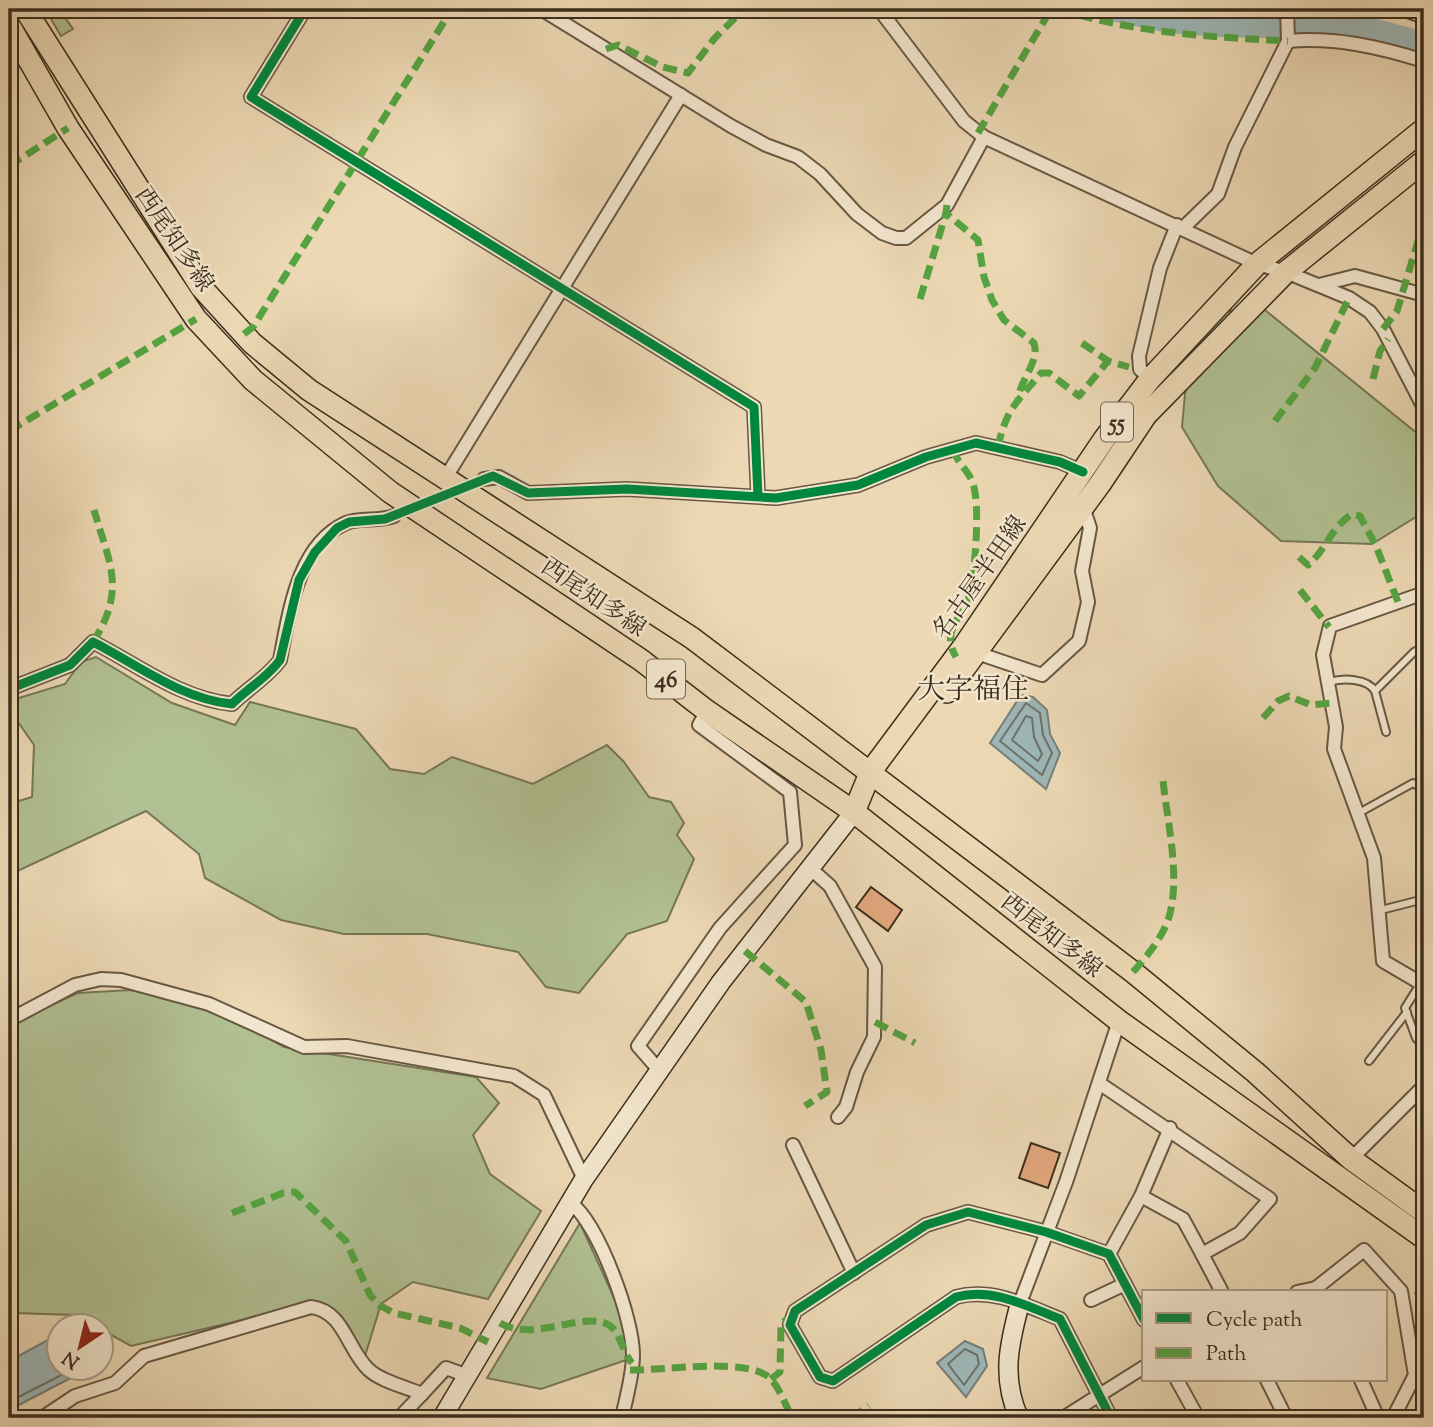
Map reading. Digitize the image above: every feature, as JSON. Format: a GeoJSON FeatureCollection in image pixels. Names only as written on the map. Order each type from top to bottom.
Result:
{"type":"FeatureCollection","features":[{"type":"Feature","properties":{"kind":"main road","name":"西尾知多線"},"geometry":{"type":"LineString","coordinates":[[24,9],[201,287],[252,343],[309,390],[692,638],[1136,974],[1255,1072],[1350,1159],[1424,1212]]}},
{"type":"Feature","properties":{"kind":"main road","name":"西尾知多線"},"geometry":{"type":"LineString","coordinates":[[9,25],[68,128],[196,319],[253,380],[390,492],[640,660],[707,711],[854,812],[1119,1021],[1424,1238]]}},
{"type":"Feature","properties":{"kind":"main road","name":"名古屋半田線"},"geometry":{"type":"LineString","coordinates":[[854,812],[964,646],[1150,379],[1257,264],[1424,129]]}},
{"type":"Feature","properties":{"kind":"main road","name":"名古屋半田線"},"geometry":{"type":"LineString","coordinates":[[876,775],[977,653],[1146,415],[1286,272],[1424,161]]}},
{"type":"Feature","properties":{"kind":"street"},"geometry":{"type":"LineString","coordinates":[[305,9],[251,97],[561,291],[754,407],[758,496]]}},
{"type":"Feature","properties":{"kind":"street"},"geometry":{"type":"LineString","coordinates":[[541,9],[766,145],[798,157],[820,174],[857,214],[882,233],[896,238],[906,238],[947,205],[984,137]]}},
{"type":"Feature","properties":{"kind":"street"},"geometry":{"type":"LineString","coordinates":[[879,9],[964,121],[984,137],[1257,264],[1336,291],[1370,312],[1402,361],[1424,408]]}},
{"type":"Feature","properties":{"kind":"street"},"geometry":{"type":"LineString","coordinates":[[1410,9],[1424,14]]}},
{"type":"Feature","properties":{"kind":"street"},"geometry":{"type":"LineString","coordinates":[[1150,379],[1140,369],[1139,356],[1160,268],[1180,226],[1218,194],[1235,147],[1288,39],[1287,10]]}},
{"type":"Feature","properties":{"kind":"street"},"geometry":{"type":"LineString","coordinates":[[1288,39],[1362,44],[1424,61]]}},
{"type":"Feature","properties":{"kind":"street"},"geometry":{"type":"LineString","coordinates":[[446,477],[681,95]]}},
{"type":"Feature","properties":{"kind":"street"},"geometry":{"type":"LineString","coordinates":[[1319,285],[1354,276],[1424,295]]}},
{"type":"Feature","properties":{"kind":"street"},"geometry":{"type":"LineString","coordinates":[[484,479],[499,477],[514,488],[528,493],[627,489],[800,496],[858,485],[926,457],[976,443],[1060,462],[1083,472]]}},
{"type":"Feature","properties":{"kind":"street"},"geometry":{"type":"LineString","coordinates":[[977,653],[1042,676],[1080,641],[1088,602],[1082,570],[1090,528],[1083,507]]}},
{"type":"Feature","properties":{"kind":"street"},"geometry":{"type":"LineString","coordinates":[[9,689],[71,665],[93,642],[191,694],[214,702],[232,704],[272,671],[280,660],[299,580],[327,537],[349,522],[394,516]]}},
{"type":"Feature","properties":{"kind":"street"},"geometry":{"type":"LineString","coordinates":[[1422,985],[1383,961],[1381,909],[1374,858],[1334,749],[1336,727],[1323,655],[1330,626],[1424,593]]}},
{"type":"Feature","properties":{"kind":"street"},"geometry":{"type":"LineString","coordinates":[[659,1070],[638,1046],[720,928],[795,845],[790,792],[699,725],[707,711]]}},
{"type":"Feature","properties":{"kind":"street"},"geometry":{"type":"LineString","coordinates":[[442,1418],[584,1179],[721,982],[854,812]]}},
{"type":"Feature","properties":{"kind":"street"},"geometry":{"type":"LineString","coordinates":[[811,869],[830,886],[875,967],[877,978],[872,1044],[857,1072],[846,1107],[838,1117]]}},
{"type":"Feature","properties":{"kind":"street"},"geometry":{"type":"LineString","coordinates":[[9,1020],[75,985],[101,979],[121,980],[209,1004],[304,1047],[347,1046],[514,1076],[544,1095],[584,1179]]}},
{"type":"Feature","properties":{"kind":"street"},"geometry":{"type":"LineString","coordinates":[[1019,1418],[1013,1404],[1007,1353],[1020,1303],[1119,1021]]}},
{"type":"Feature","properties":{"kind":"street"},"geometry":{"type":"LineString","coordinates":[[1099,1083],[1170,1128],[1270,1199],[1240,1233],[1202,1254]]}},
{"type":"Feature","properties":{"kind":"street"},"geometry":{"type":"LineString","coordinates":[[1350,1159],[1424,1086]]}},
{"type":"Feature","properties":{"kind":"street"},"geometry":{"type":"LineString","coordinates":[[1109,1254],[1141,1196],[1170,1128]]}},
{"type":"Feature","properties":{"kind":"street"},"geometry":{"type":"LineString","coordinates":[[793,1145],[854,1273]]}},
{"type":"Feature","properties":{"kind":"street"},"geometry":{"type":"LineString","coordinates":[[1141,1196],[1183,1219],[1221,1290]]}},
{"type":"Feature","properties":{"kind":"street"},"geometry":{"type":"LineString","coordinates":[[571,1203],[594,1232],[626,1312],[633,1356],[622,1418]]}},
{"type":"Feature","properties":{"kind":"street"},"geometry":{"type":"LineString","coordinates":[[1111,1418],[1060,1319],[1020,1303],[978,1293],[956,1297],[834,1381],[820,1377],[790,1325],[795,1311],[926,1225],[950,1215],[968,1212],[1046,1232],[1109,1254],[1142,1316]]}},
{"type":"Feature","properties":{"kind":"street"},"geometry":{"type":"LineString","coordinates":[[1317,1290],[1364,1250],[1401,1291],[1415,1375],[1393,1418]]}},
{"type":"Feature","properties":{"kind":"street"},"geometry":{"type":"LineString","coordinates":[[1091,1300],[1125,1284]]}},
{"type":"Feature","properties":{"kind":"street"},"geometry":{"type":"LineString","coordinates":[[42,1418],[75,1396],[102,1390],[115,1383],[144,1356],[311,1307],[326,1311],[337,1320],[369,1370],[422,1394]]}},
{"type":"Feature","properties":{"kind":"street"},"geometry":{"type":"LineString","coordinates":[[399,1418],[446,1368],[468,1376]]}},
{"type":"Feature","properties":{"kind":"street"},"geometry":{"type":"LineString","coordinates":[[1063,1418],[1142,1368]]}},
{"type":"Feature","properties":{"kind":"street"},"geometry":{"type":"LineString","coordinates":[[1178,1382],[1198,1418]]}},
{"type":"Feature","properties":{"kind":"street"},"geometry":{"type":"LineString","coordinates":[[1268,1382],[1286,1418]]}},
{"type":"Feature","properties":{"kind":"street"},"geometry":{"type":"LineString","coordinates":[[1363,1382],[1378,1418]]}},
{"type":"Feature","properties":{"kind":"lane"},"geometry":{"type":"LineString","coordinates":[[1375,691],[1414,652],[1424,647]]}},
{"type":"Feature","properties":{"kind":"lane"},"geometry":{"type":"LineString","coordinates":[[1328,683],[1352,680],[1369,684],[1375,691],[1386,732]]}},
{"type":"Feature","properties":{"kind":"lane"},"geometry":{"type":"LineString","coordinates":[[1357,814],[1413,783],[1424,790]]}},
{"type":"Feature","properties":{"kind":"lane"},"geometry":{"type":"LineString","coordinates":[[1381,909],[1424,899]]}},
{"type":"Feature","properties":{"kind":"lane"},"geometry":{"type":"LineString","coordinates":[[1422,985],[1406,1002],[1406,1012],[1416,1038],[1424,1047]]}},
{"type":"Feature","properties":{"kind":"lane"},"geometry":{"type":"LineString","coordinates":[[1369,1061],[1406,1012]]}},
{"type":"Feature","properties":{"kind":"green space"},"geometry":{"type":"Polygon","coordinates":[[[45,9],[59,9],[73,29],[61,36],[45,9]]]}},
{"type":"Feature","properties":{"kind":"green space"},"geometry":{"type":"Polygon","coordinates":[[[1255,302],[1424,439],[1424,512],[1372,544],[1281,541],[1218,486],[1182,427],[1189,350],[1222,314],[1255,302]]]}},
{"type":"Feature","properties":{"kind":"green space"},"geometry":{"type":"Polygon","coordinates":[[[96,657],[172,703],[235,725],[250,702],[356,729],[390,769],[424,774],[452,757],[533,784],[607,745],[624,762],[649,797],[671,802],[684,823],[677,835],[694,859],[667,921],[627,934],[579,993],[546,987],[518,952],[427,934],[344,934],[281,920],[205,878],[199,854],[146,811],[9,875],[9,804],[32,797],[34,745],[9,709],[9,701],[65,684],[81,662],[96,657]]]}},
{"type":"Feature","properties":{"kind":"green space"},"geometry":{"type":"Polygon","coordinates":[[[131,990],[205,1008],[245,1025],[284,1047],[476,1077],[499,1103],[473,1135],[490,1174],[541,1211],[488,1299],[413,1282],[381,1304],[365,1356],[340,1316],[320,1302],[131,1346],[116,1338],[116,1312],[14,1313],[9,1319],[9,1024],[78,993],[131,990]]]}},
{"type":"Feature","properties":{"kind":"green space"},"geometry":{"type":"Polygon","coordinates":[[[580,1223],[625,1322],[629,1359],[541,1389],[487,1378],[580,1223]]]}},
{"type":"Feature","properties":{"kind":"water"},"geometry":{"type":"Polygon","coordinates":[[[1021,695],[1033,697],[1047,710],[1050,734],[1060,753],[1046,789],[990,743],[1021,695]]]}},
{"type":"Feature","properties":{"kind":"water"},"geometry":{"type":"Polygon","coordinates":[[[46,1341],[46,1382],[63,1382],[9,1410],[9,1361],[46,1341]]]}},
{"type":"Feature","properties":{"kind":"water"},"geometry":{"type":"Polygon","coordinates":[[[965,1341],[983,1349],[987,1366],[966,1397],[937,1363],[965,1341]]]}},
{"type":"Feature","properties":{"kind":"building"},"geometry":{"type":"Polygon","coordinates":[[[871,887],[902,910],[888,931],[856,907],[871,887]]]}},
{"type":"Feature","properties":{"kind":"building"},"geometry":{"type":"Polygon","coordinates":[[[1031,1143],[1060,1153],[1048,1188],[1019,1178],[1031,1143]]]}},
{"type":"Feature","properties":{"kind":"waterway"},"geometry":{"type":"LineString","coordinates":[[1117,9],[1169,20],[1217,24],[1357,27],[1424,45]]}},
{"type":"Feature","properties":{"kind":"tunnel"},"geometry":{"type":"LineString","coordinates":[[394,516],[484,479]]}},
{"type":"Feature","properties":{"kind":"marked path"},"geometry":{"type":"LineString","coordinates":[[244,334],[253,327],[452,9]]}},
{"type":"Feature","properties":{"kind":"marked path"},"geometry":{"type":"LineString","coordinates":[[606,49],[618,45],[663,67],[688,73],[714,39],[744,9]]}},
{"type":"Feature","properties":{"kind":"marked path"},"geometry":{"type":"LineString","coordinates":[[978,133],[1051,9]]}},
{"type":"Feature","properties":{"kind":"marked path"},"geometry":{"type":"LineString","coordinates":[[1059,9],[1144,29],[1288,41]]}},
{"type":"Feature","properties":{"kind":"marked path"},"geometry":{"type":"LineString","coordinates":[[9,166],[68,128]]}},
{"type":"Feature","properties":{"kind":"marked path"},"geometry":{"type":"LineString","coordinates":[[1420,165],[1424,173]]}},
{"type":"Feature","properties":{"kind":"marked path"},"geometry":{"type":"LineString","coordinates":[[947,205],[946,213],[978,240],[984,277],[992,300],[1004,320],[1034,343],[1034,357],[1018,400]]}},
{"type":"Feature","properties":{"kind":"marked path"},"geometry":{"type":"LineString","coordinates":[[920,299],[946,213]]}},
{"type":"Feature","properties":{"kind":"marked path"},"geometry":{"type":"LineString","coordinates":[[1383,329],[1397,311],[1424,221]]}},
{"type":"Feature","properties":{"kind":"marked path"},"geometry":{"type":"LineString","coordinates":[[1275,421],[1315,368],[1349,298]]}},
{"type":"Feature","properties":{"kind":"marked path"},"geometry":{"type":"LineString","coordinates":[[9,431],[196,319]]}},
{"type":"Feature","properties":{"kind":"marked path"},"geometry":{"type":"LineString","coordinates":[[1373,379],[1380,351],[1388,339]]}},
{"type":"Feature","properties":{"kind":"marked path"},"geometry":{"type":"LineString","coordinates":[[1082,343],[1108,361],[1129,367]]}},
{"type":"Feature","properties":{"kind":"marked path"},"geometry":{"type":"LineString","coordinates":[[998,447],[1009,415],[1041,373],[1049,373],[1079,396],[1108,361]]}},
{"type":"Feature","properties":{"kind":"marked path"},"geometry":{"type":"LineString","coordinates":[[953,449],[972,481],[977,518],[971,589],[950,638],[956,657]]}},
{"type":"Feature","properties":{"kind":"marked path"},"geometry":{"type":"LineString","coordinates":[[93,642],[110,606],[112,591],[109,561],[94,510]]}},
{"type":"Feature","properties":{"kind":"marked path"},"geometry":{"type":"LineString","coordinates":[[1299,557],[1308,565],[1345,519],[1352,514],[1360,516],[1376,546],[1398,602]]}},
{"type":"Feature","properties":{"kind":"marked path"},"geometry":{"type":"LineString","coordinates":[[1300,590],[1329,627]]}},
{"type":"Feature","properties":{"kind":"marked path"},"geometry":{"type":"LineString","coordinates":[[1263,718],[1278,701],[1289,696],[1311,705],[1331,703]]}},
{"type":"Feature","properties":{"kind":"marked path"},"geometry":{"type":"LineString","coordinates":[[1133,972],[1163,932],[1172,901],[1172,848],[1163,780]]}},
{"type":"Feature","properties":{"kind":"marked path"},"geometry":{"type":"LineString","coordinates":[[1422,789],[1424,803]]}},
{"type":"Feature","properties":{"kind":"marked path"},"geometry":{"type":"LineString","coordinates":[[745,951],[806,1002],[821,1050],[827,1092],[805,1106]]}},
{"type":"Feature","properties":{"kind":"marked path"},"geometry":{"type":"LineString","coordinates":[[875,1022],[915,1043]]}},
{"type":"Feature","properties":{"kind":"marked path"},"geometry":{"type":"LineString","coordinates":[[232,1213],[283,1193],[295,1192],[346,1241],[370,1295],[379,1305],[394,1313],[460,1328],[488,1342]]}},
{"type":"Feature","properties":{"kind":"marked path"},"geometry":{"type":"LineString","coordinates":[[771,1379],[780,1372],[781,1322],[789,1320]]}},
{"type":"Feature","properties":{"kind":"marked path"},"geometry":{"type":"LineString","coordinates":[[500,1323],[528,1330],[599,1321],[613,1328],[632,1363]]}},
{"type":"Feature","properties":{"kind":"marked path"},"geometry":{"type":"LineString","coordinates":[[630,1370],[725,1366],[760,1372],[774,1383],[792,1418]]}},
{"type":"Feature","properties":{"kind":"marked path"},"geometry":{"type":"LineString","coordinates":[[851,1418],[869,1406]]}},
{"type":"Feature","properties":{"kind":"cycle path"},"geometry":{"type":"LineString","coordinates":[[305,9],[251,97],[754,407],[758,496]]}},
{"type":"Feature","properties":{"kind":"cycle path"},"geometry":{"type":"LineString","coordinates":[[9,689],[70,665],[93,642],[177,688],[213,701],[232,704],[280,660],[299,580],[315,552],[337,528],[349,522],[385,519],[493,476],[528,493],[627,489],[776,498],[858,485],[926,457],[976,443],[1060,462],[1083,472]]}},
{"type":"Feature","properties":{"kind":"cycle path"},"geometry":{"type":"LineString","coordinates":[[1111,1418],[1060,1319],[1009,1299],[983,1294],[956,1297],[833,1381],[820,1377],[790,1325],[795,1311],[926,1225],[968,1212],[1046,1232],[1109,1254],[1142,1316]]}},
{"type":"Feature","properties":{"kind":"district","name":"大字福住"},"geometry":{"type":"Point","coordinates":[973,688]}}]}
